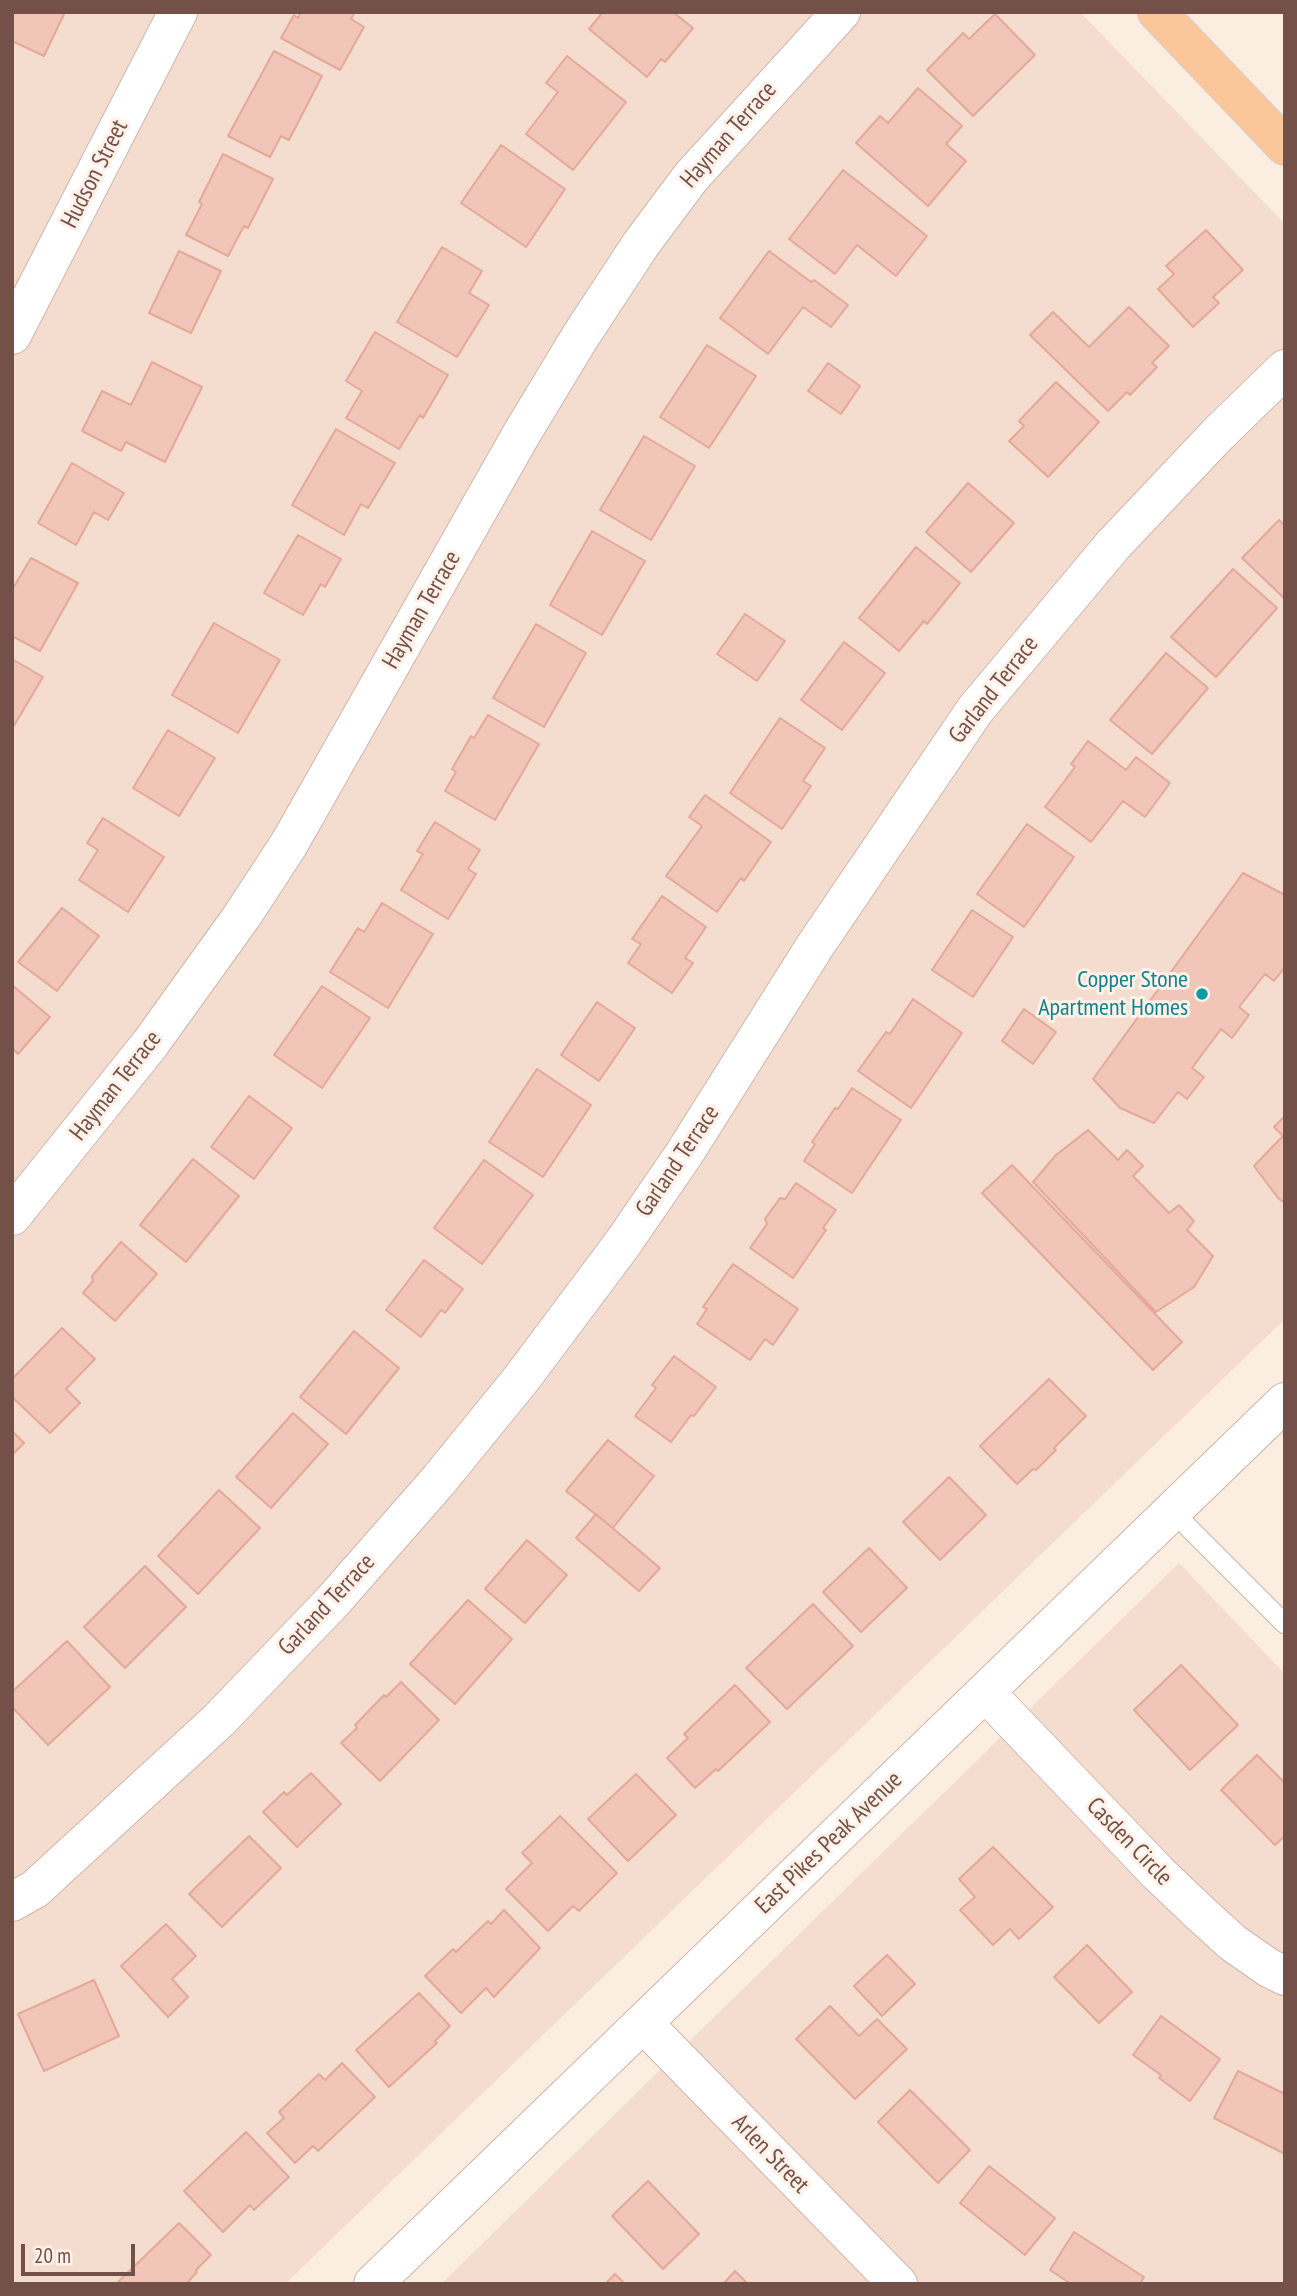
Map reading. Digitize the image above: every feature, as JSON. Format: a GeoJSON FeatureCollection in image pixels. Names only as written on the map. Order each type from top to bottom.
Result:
{"type":"FeatureCollection","features":[{"type":"Feature","properties":{"kind":"main road"},"geometry":{"type":"LineString","coordinates":[[1157,12],[1285,146]]}},
{"type":"Feature","properties":{"kind":"street","name":"Hudson Street"},"geometry":{"type":"LineString","coordinates":[[12,335],[178,12]]}},
{"type":"Feature","properties":{"kind":"street","name":"Hayman Terrace"},"geometry":{"type":"LineString","coordinates":[[12,1216],[150,1044],[289,844],[522,433],[641,244],[691,177],[841,12]]}},
{"type":"Feature","properties":{"kind":"street","name":"Garland Terrace"},"geometry":{"type":"LineString","coordinates":[[12,1902],[35,1889],[219,1720],[333,1601],[439,1480],[522,1378],[623,1243],[684,1154],[822,935],[975,710],[1113,545],[1218,434],[1285,369]]}},
{"type":"Feature","properties":{"kind":"street","name":"East Pikes Peak Avenue"},"geometry":{"type":"LineString","coordinates":[[373,2284],[1285,1402]]}},
{"type":"Feature","properties":{"kind":"street","name":"Casden Circle"},"geometry":{"type":"LineString","coordinates":[[986,1693],[1158,1873],[1200,1913],[1233,1943],[1285,1976]]}},
{"type":"Feature","properties":{"kind":"street","name":"Arlen Street"},"geometry":{"type":"LineString","coordinates":[[642,2023],[898,2284]]}},
{"type":"Feature","properties":{"kind":"lane"},"geometry":{"type":"LineString","coordinates":[[1173,1512],[1281,1612]]}},
{"type":"Feature","properties":{"kind":"shaded area"},"geometry":{"type":"Polygon","coordinates":[[[12,12],[1080,12],[1285,224],[1285,1319],[285,2284],[12,2284],[12,12]]]}},
{"type":"Feature","properties":{"kind":"shaded area"},"geometry":{"type":"Polygon","coordinates":[[[1179,1563],[1285,1674],[1285,2284],[441,2284],[1179,1563]]]}},
{"type":"Feature","properties":{"kind":"building"},"geometry":{"type":"Polygon","coordinates":[[[12,12],[65,12],[44,56],[12,41],[12,12]]]}},
{"type":"Feature","properties":{"kind":"building"},"geometry":{"type":"Polygon","coordinates":[[[301,12],[355,12],[351,19],[364,27],[340,70],[281,38],[294,15],[298,18],[301,12]]]}},
{"type":"Feature","properties":{"kind":"building"},"geometry":{"type":"Polygon","coordinates":[[[603,12],[673,12],[693,28],[665,62],[661,59],[647,77],[589,29],[603,12]]]}},
{"type":"Feature","properties":{"kind":"building"},"geometry":{"type":"Polygon","coordinates":[[[995,14],[1035,55],[973,116],[927,70],[963,33],[969,39],[995,14]]]}},
{"type":"Feature","properties":{"kind":"building"},"geometry":{"type":"Polygon","coordinates":[[[274,51],[322,76],[289,140],[281,136],[270,157],[228,136],[274,51]]]}},
{"type":"Feature","properties":{"kind":"building"},"geometry":{"type":"Polygon","coordinates":[[[567,56],[626,102],[573,170],[526,134],[558,92],[546,83],[567,56]]]}},
{"type":"Feature","properties":{"kind":"building"},"geometry":{"type":"Polygon","coordinates":[[[918,88],[962,126],[946,144],[966,161],[928,206],[856,143],[880,116],[888,123],[918,88]]]}},
{"type":"Feature","properties":{"kind":"building"},"geometry":{"type":"Polygon","coordinates":[[[501,145],[565,189],[526,247],[461,203],[501,145]]]}},
{"type":"Feature","properties":{"kind":"building"},"geometry":{"type":"Polygon","coordinates":[[[223,154],[273,179],[248,228],[244,226],[228,256],[186,235],[223,154]]]}},
{"type":"Feature","properties":{"kind":"building"},"geometry":{"type":"Polygon","coordinates":[[[843,170],[927,236],[896,276],[857,245],[835,274],[789,239],[843,170]]]}},
{"type":"Feature","properties":{"kind":"building"},"geometry":{"type":"Polygon","coordinates":[[[1206,230],[1243,270],[1213,297],[1219,303],[1193,327],[1158,289],[1174,274],[1166,266],[1206,230]]]}},
{"type":"Feature","properties":{"kind":"building"},"geometry":{"type":"Polygon","coordinates":[[[442,247],[482,271],[469,293],[489,305],[457,357],[397,322],[442,247]]]}},
{"type":"Feature","properties":{"kind":"building"},"geometry":{"type":"Polygon","coordinates":[[[179,251],[221,271],[191,333],[149,313],[179,251]]]}},
{"type":"Feature","properties":{"kind":"building"},"geometry":{"type":"Polygon","coordinates":[[[769,251],[848,305],[831,327],[803,307],[768,354],[720,318],[769,251]]]}},
{"type":"Feature","properties":{"kind":"building"},"geometry":{"type":"Polygon","coordinates":[[[1129,307],[1169,346],[1152,363],[1157,367],[1130,395],[1127,392],[1108,411],[1030,335],[1053,312],[1089,347],[1129,307]]]}},
{"type":"Feature","properties":{"kind":"building"},"geometry":{"type":"Polygon","coordinates":[[[375,332],[448,375],[423,418],[420,415],[399,449],[346,418],[362,391],[346,381],[375,332]]]}},
{"type":"Feature","properties":{"kind":"building"},"geometry":{"type":"Polygon","coordinates":[[[707,345],[756,376],[709,448],[660,417],[707,345]]]}},
{"type":"Feature","properties":{"kind":"building"},"geometry":{"type":"Polygon","coordinates":[[[152,362],[202,387],[165,462],[126,442],[121,451],[82,431],[102,391],[131,405],[152,362]]]}},
{"type":"Feature","properties":{"kind":"building"},"geometry":{"type":"Polygon","coordinates":[[[828,363],[860,386],[841,414],[808,391],[828,363]]]}},
{"type":"Feature","properties":{"kind":"building"},"geometry":{"type":"Polygon","coordinates":[[[1056,382],[1099,422],[1048,477],[1009,441],[1024,426],[1019,421],[1056,382]]]}},
{"type":"Feature","properties":{"kind":"building"},"geometry":{"type":"Polygon","coordinates":[[[336,429],[395,463],[368,508],[361,504],[344,535],[292,505],[336,429]]]}},
{"type":"Feature","properties":{"kind":"building"},"geometry":{"type":"Polygon","coordinates":[[[644,436],[695,466],[651,540],[600,510],[644,436]]]}},
{"type":"Feature","properties":{"kind":"building"},"geometry":{"type":"Polygon","coordinates":[[[72,463],[124,493],[108,520],[94,512],[76,545],[38,523],[72,463]]]}},
{"type":"Feature","properties":{"kind":"building"},"geometry":{"type":"Polygon","coordinates":[[[968,483],[1014,523],[971,572],[926,532],[968,483]]]}},
{"type":"Feature","properties":{"kind":"building"},"geometry":{"type":"Polygon","coordinates":[[[1279,520],[1285,526],[1285,599],[1242,558],[1279,520]]]}},
{"type":"Feature","properties":{"kind":"building"},"geometry":{"type":"Polygon","coordinates":[[[592,531],[645,561],[602,635],[550,605],[592,531]]]}},
{"type":"Feature","properties":{"kind":"building"},"geometry":{"type":"Polygon","coordinates":[[[298,535],[341,559],[325,587],[321,584],[303,615],[264,593],[298,535]]]}},
{"type":"Feature","properties":{"kind":"building"},"geometry":{"type":"Polygon","coordinates":[[[916,547],[960,583],[927,624],[924,621],[899,651],[859,618],[916,547]]]}},
{"type":"Feature","properties":{"kind":"building"},"geometry":{"type":"Polygon","coordinates":[[[31,558],[78,583],[40,651],[12,636],[12,590],[31,558]]]}},
{"type":"Feature","properties":{"kind":"building"},"geometry":{"type":"Polygon","coordinates":[[[1233,569],[1277,608],[1216,677],[1171,637],[1233,569]]]}},
{"type":"Feature","properties":{"kind":"building"},"geometry":{"type":"Polygon","coordinates":[[[745,614],[785,641],[757,681],[717,654],[745,614]]]}},
{"type":"Feature","properties":{"kind":"building"},"geometry":{"type":"Polygon","coordinates":[[[214,623],[280,660],[238,733],[172,695],[214,623]]]}},
{"type":"Feature","properties":{"kind":"building"},"geometry":{"type":"Polygon","coordinates":[[[536,624],[586,653],[544,727],[493,698],[536,624]]]}},
{"type":"Feature","properties":{"kind":"building"},"geometry":{"type":"Polygon","coordinates":[[[844,642],[885,673],[842,730],[801,700],[844,642]]]}},
{"type":"Feature","properties":{"kind":"building"},"geometry":{"type":"Polygon","coordinates":[[[1166,653],[1208,688],[1152,754],[1110,720],[1166,653]]]}},
{"type":"Feature","properties":{"kind":"building"},"geometry":{"type":"Polygon","coordinates":[[[12,659],[43,677],[12,729],[12,659]]]}},
{"type":"Feature","properties":{"kind":"building"},"geometry":{"type":"Polygon","coordinates":[[[488,715],[539,744],[495,820],[445,791],[456,772],[452,769],[471,736],[474,738],[488,715]]]}},
{"type":"Feature","properties":{"kind":"building"},"geometry":{"type":"Polygon","coordinates":[[[780,718],[825,748],[803,781],[811,786],[782,829],[730,793],[780,718]]]}},
{"type":"Feature","properties":{"kind":"building"},"geometry":{"type":"Polygon","coordinates":[[[168,730],[215,758],[179,816],[133,788],[168,730]]]}},
{"type":"Feature","properties":{"kind":"building"},"geometry":{"type":"Polygon","coordinates":[[[1088,741],[1126,770],[1136,757],[1170,783],[1145,817],[1123,801],[1091,842],[1045,807],[1075,767],[1071,764],[1088,741]]]}},
{"type":"Feature","properties":{"kind":"building"},"geometry":{"type":"Polygon","coordinates":[[[705,795],[771,842],[744,881],[741,878],[717,912],[666,876],[702,826],[689,817],[705,795]]]}},
{"type":"Feature","properties":{"kind":"building"},"geometry":{"type":"Polygon","coordinates":[[[103,818],[164,857],[128,912],[79,880],[98,850],[87,843],[103,818]]]}},
{"type":"Feature","properties":{"kind":"building"},"geometry":{"type":"Polygon","coordinates":[[[435,822],[480,850],[468,869],[476,874],[448,919],[401,890],[423,854],[417,851],[435,822]]]}},
{"type":"Feature","properties":{"kind":"building"},"geometry":{"type":"Polygon","coordinates":[[[1027,824],[1074,857],[1024,927],[977,894],[1027,824]]]}},
{"type":"Feature","properties":{"kind":"building","name":"Copper Stone Apartment Homes"},"geometry":{"type":"Polygon","coordinates":[[[1243,873],[1285,895],[1285,967],[1274,981],[1265,974],[1239,1007],[1249,1015],[1232,1038],[1221,1029],[1192,1068],[1204,1077],[1187,1099],[1178,1092],[1154,1123],[1120,1108],[1093,1079],[1243,873]]]}},
{"type":"Feature","properties":{"kind":"building"},"geometry":{"type":"Polygon","coordinates":[[[662,896],[706,927],[685,958],[693,963],[672,993],[628,963],[641,944],[632,939],[662,896]]]}},
{"type":"Feature","properties":{"kind":"building"},"geometry":{"type":"Polygon","coordinates":[[[382,903],[433,934],[388,1008],[330,972],[358,928],[364,932],[382,903]]]}},
{"type":"Feature","properties":{"kind":"building"},"geometry":{"type":"Polygon","coordinates":[[[62,908],[99,936],[57,991],[18,962],[62,908]]]}},
{"type":"Feature","properties":{"kind":"building"},"geometry":{"type":"Polygon","coordinates":[[[972,910],[1013,937],[973,997],[932,970],[972,910]]]}},
{"type":"Feature","properties":{"kind":"building"},"geometry":{"type":"Polygon","coordinates":[[[12,985],[50,1017],[18,1054],[14,1050],[12,1052],[12,985]]]}},
{"type":"Feature","properties":{"kind":"building"},"geometry":{"type":"Polygon","coordinates":[[[322,986],[370,1018],[322,1088],[274,1055],[322,986]]]}},
{"type":"Feature","properties":{"kind":"building"},"geometry":{"type":"Polygon","coordinates":[[[913,999],[962,1033],[911,1108],[858,1071],[886,1032],[890,1034],[913,999]]]}},
{"type":"Feature","properties":{"kind":"building"},"geometry":{"type":"Polygon","coordinates":[[[597,1002],[635,1028],[599,1081],[561,1055],[597,1002]]]}},
{"type":"Feature","properties":{"kind":"building"},"geometry":{"type":"Polygon","coordinates":[[[1024,1009],[1056,1032],[1033,1064],[1002,1041],[1024,1009]]]}},
{"type":"Feature","properties":{"kind":"building"},"geometry":{"type":"Polygon","coordinates":[[[537,1069],[591,1105],[543,1177],[489,1142],[537,1069]]]}},
{"type":"Feature","properties":{"kind":"building"},"geometry":{"type":"Polygon","coordinates":[[[852,1088],[901,1120],[852,1193],[804,1161],[815,1144],[812,1142],[852,1088]]]}},
{"type":"Feature","properties":{"kind":"building"},"geometry":{"type":"Polygon","coordinates":[[[249,1096],[292,1128],[254,1179],[211,1147],[249,1096]]]}},
{"type":"Feature","properties":{"kind":"building"},"geometry":{"type":"Polygon","coordinates":[[[1285,1116],[1285,1203],[1278,1198],[1254,1166],[1283,1136],[1274,1127],[1285,1116]]]}},
{"type":"Feature","properties":{"kind":"building"},"geometry":{"type":"Polygon","coordinates":[[[1088,1130],[1118,1160],[1127,1150],[1143,1166],[1133,1176],[1169,1213],[1179,1205],[1194,1221],[1187,1230],[1213,1256],[1194,1287],[1156,1312],[1033,1182],[1056,1155],[1088,1130]]]}},
{"type":"Feature","properties":{"kind":"building"},"geometry":{"type":"Polygon","coordinates":[[[193,1159],[239,1196],[186,1262],[140,1225],[193,1159]]]}},
{"type":"Feature","properties":{"kind":"building"},"geometry":{"type":"Polygon","coordinates":[[[484,1160],[533,1195],[482,1264],[434,1228],[484,1160]]]}},
{"type":"Feature","properties":{"kind":"building"},"geometry":{"type":"Polygon","coordinates":[[[1012,1165],[1182,1342],[1153,1370],[982,1193],[1012,1165]]]}},
{"type":"Feature","properties":{"kind":"building"},"geometry":{"type":"Polygon","coordinates":[[[796,1183],[836,1210],[823,1228],[826,1230],[793,1278],[750,1248],[767,1224],[765,1219],[780,1198],[785,1199],[796,1183]]]}},
{"type":"Feature","properties":{"kind":"building"},"geometry":{"type":"Polygon","coordinates":[[[121,1242],[157,1274],[115,1321],[83,1293],[93,1281],[92,1276],[121,1242]]]}},
{"type":"Feature","properties":{"kind":"building"},"geometry":{"type":"Polygon","coordinates":[[[424,1260],[463,1289],[445,1313],[441,1310],[421,1337],[386,1310],[424,1260]]]}},
{"type":"Feature","properties":{"kind":"building"},"geometry":{"type":"Polygon","coordinates":[[[733,1264],[798,1309],[773,1345],[765,1339],[750,1360],[697,1324],[707,1309],[703,1307],[733,1264]]]}},
{"type":"Feature","properties":{"kind":"building"},"geometry":{"type":"Polygon","coordinates":[[[62,1328],[95,1359],[66,1389],[80,1403],[50,1433],[12,1397],[12,1379],[62,1328]]]}},
{"type":"Feature","properties":{"kind":"building"},"geometry":{"type":"Polygon","coordinates":[[[354,1331],[399,1368],[346,1434],[300,1397],[354,1331]]]}},
{"type":"Feature","properties":{"kind":"building"},"geometry":{"type":"Polygon","coordinates":[[[674,1356],[716,1387],[671,1442],[635,1416],[656,1388],[652,1385],[674,1356]]]}},
{"type":"Feature","properties":{"kind":"building"},"geometry":{"type":"Polygon","coordinates":[[[1049,1379],[1086,1416],[1036,1470],[1033,1469],[1017,1484],[980,1446],[1049,1379]]]}},
{"type":"Feature","properties":{"kind":"building"},"geometry":{"type":"Polygon","coordinates":[[[293,1413],[328,1444],[271,1508],[236,1477],[293,1413]]]}},
{"type":"Feature","properties":{"kind":"building"},"geometry":{"type":"Polygon","coordinates":[[[12,1431],[24,1443],[12,1455],[12,1431]]]}},
{"type":"Feature","properties":{"kind":"building"},"geometry":{"type":"Polygon","coordinates":[[[608,1440],[654,1476],[613,1528],[566,1491],[608,1440]]]}},
{"type":"Feature","properties":{"kind":"building"},"geometry":{"type":"Polygon","coordinates":[[[949,1477],[986,1515],[940,1560],[903,1522],[949,1477]]]}},
{"type":"Feature","properties":{"kind":"building"},"geometry":{"type":"Polygon","coordinates":[[[219,1490],[260,1528],[198,1594],[158,1556],[219,1490]]]}},
{"type":"Feature","properties":{"kind":"building"},"geometry":{"type":"Polygon","coordinates":[[[596,1514],[660,1568],[639,1591],[576,1538],[596,1514]]]}},
{"type":"Feature","properties":{"kind":"building"},"geometry":{"type":"Polygon","coordinates":[[[527,1540],[567,1575],[525,1623],[485,1589],[527,1540]]]}},
{"type":"Feature","properties":{"kind":"building"},"geometry":{"type":"Polygon","coordinates":[[[869,1548],[907,1588],[861,1632],[823,1592],[869,1548]]]}},
{"type":"Feature","properties":{"kind":"building"},"geometry":{"type":"Polygon","coordinates":[[[145,1566],[186,1607],[125,1668],[84,1627],[145,1566]]]}},
{"type":"Feature","properties":{"kind":"building"},"geometry":{"type":"Polygon","coordinates":[[[468,1600],[512,1639],[455,1704],[410,1664],[468,1600]]]}},
{"type":"Feature","properties":{"kind":"building"},"geometry":{"type":"Polygon","coordinates":[[[813,1604],[853,1646],[787,1709],[746,1668],[813,1604]]]}},
{"type":"Feature","properties":{"kind":"building"},"geometry":{"type":"Polygon","coordinates":[[[67,1641],[110,1687],[48,1745],[12,1707],[12,1692],[67,1641]]]}},
{"type":"Feature","properties":{"kind":"building"},"geometry":{"type":"Polygon","coordinates":[[[1181,1665],[1238,1725],[1190,1770],[1134,1710],[1181,1665]]]}},
{"type":"Feature","properties":{"kind":"building"},"geometry":{"type":"Polygon","coordinates":[[[401,1682],[439,1720],[380,1781],[341,1743],[384,1695],[386,1697],[401,1682]]]}},
{"type":"Feature","properties":{"kind":"building"},"geometry":{"type":"Polygon","coordinates":[[[735,1685],[770,1722],[718,1771],[716,1769],[695,1788],[667,1758],[688,1738],[684,1734],[735,1685]]]}},
{"type":"Feature","properties":{"kind":"building"},"geometry":{"type":"Polygon","coordinates":[[[1257,1755],[1285,1783],[1285,1836],[1275,1845],[1221,1790],[1257,1755]]]}},
{"type":"Feature","properties":{"kind":"building"},"geometry":{"type":"Polygon","coordinates":[[[311,1773],[341,1804],[297,1847],[263,1812],[284,1792],[287,1795],[311,1773]]]}},
{"type":"Feature","properties":{"kind":"building"},"geometry":{"type":"Polygon","coordinates":[[[636,1774],[676,1815],[628,1861],[588,1819],[636,1774]]]}},
{"type":"Feature","properties":{"kind":"building"},"geometry":{"type":"Polygon","coordinates":[[[560,1816],[617,1873],[579,1911],[573,1906],[548,1931],[506,1889],[532,1863],[522,1853],[560,1816]]]}},
{"type":"Feature","properties":{"kind":"building"},"geometry":{"type":"Polygon","coordinates":[[[249,1836],[281,1868],[222,1927],[189,1894],[249,1836]]]}},
{"type":"Feature","properties":{"kind":"building"},"geometry":{"type":"Polygon","coordinates":[[[993,1847],[1053,1907],[1019,1939],[1010,1929],[993,1945],[960,1910],[975,1897],[959,1879],[993,1847]]]}},
{"type":"Feature","properties":{"kind":"building"},"geometry":{"type":"Polygon","coordinates":[[[504,1910],[540,1948],[494,1997],[486,1988],[461,2013],[425,1976],[453,1949],[456,1952],[488,1921],[491,1924],[504,1910]]]}},
{"type":"Feature","properties":{"kind":"building"},"geometry":{"type":"Polygon","coordinates":[[[166,1924],[196,1956],[172,1979],[188,1997],[168,2017],[121,1966],[166,1924]]]}},
{"type":"Feature","properties":{"kind":"building"},"geometry":{"type":"Polygon","coordinates":[[[1087,1945],[1132,1992],[1099,2023],[1054,1977],[1087,1945]]]}},
{"type":"Feature","properties":{"kind":"building"},"geometry":{"type":"Polygon","coordinates":[[[887,1955],[915,1984],[882,2016],[854,1986],[887,1955]]]}},
{"type":"Feature","properties":{"kind":"building"},"geometry":{"type":"Polygon","coordinates":[[[94,1980],[119,2036],[44,2071],[18,2014],[94,1980]]]}},
{"type":"Feature","properties":{"kind":"building"},"geometry":{"type":"Polygon","coordinates":[[[419,1993],[450,2026],[435,2041],[437,2043],[389,2087],[356,2050],[419,1993]]]}},
{"type":"Feature","properties":{"kind":"building"},"geometry":{"type":"Polygon","coordinates":[[[830,2006],[859,2036],[877,2019],[907,2049],[855,2099],[796,2039],[830,2006]]]}},
{"type":"Feature","properties":{"kind":"building"},"geometry":{"type":"Polygon","coordinates":[[[1161,2016],[1220,2059],[1190,2101],[1133,2055],[1161,2016]]]}},
{"type":"Feature","properties":{"kind":"building"},"geometry":{"type":"Polygon","coordinates":[[[342,2063],[375,2097],[318,2151],[313,2146],[295,2163],[267,2133],[284,2118],[279,2112],[319,2074],[325,2080],[342,2063]]]}},
{"type":"Feature","properties":{"kind":"building"},"geometry":{"type":"Polygon","coordinates":[[[1238,2071],[1285,2094],[1285,2154],[1214,2118],[1238,2071]]]}},
{"type":"Feature","properties":{"kind":"building"},"geometry":{"type":"Polygon","coordinates":[[[910,2090],[970,2150],[938,2183],[878,2122],[910,2090]]]}},
{"type":"Feature","properties":{"kind":"building"},"geometry":{"type":"Polygon","coordinates":[[[246,2132],[289,2177],[254,2210],[250,2205],[223,2232],[184,2191],[246,2132]]]}},
{"type":"Feature","properties":{"kind":"building"},"geometry":{"type":"Polygon","coordinates":[[[989,2166],[1055,2218],[1025,2255],[960,2203],[989,2166]]]}},
{"type":"Feature","properties":{"kind":"building"},"geometry":{"type":"Polygon","coordinates":[[[648,2181],[699,2234],[663,2269],[612,2216],[648,2181]]]}},
{"type":"Feature","properties":{"kind":"building"},"geometry":{"type":"Polygon","coordinates":[[[179,2223],[211,2255],[186,2284],[119,2284],[118,2282],[179,2223]]]}},
{"type":"Feature","properties":{"kind":"building"},"geometry":{"type":"Polygon","coordinates":[[[1074,2232],[1144,2277],[1140,2284],[1071,2284],[1050,2270],[1074,2232]]]}},
{"type":"Feature","properties":{"kind":"building"},"geometry":{"type":"Polygon","coordinates":[[[735,2271],[748,2284],[723,2284],[735,2271]]]}},
{"type":"Feature","properties":{"kind":"building"},"geometry":{"type":"Polygon","coordinates":[[[615,2274],[625,2284],[605,2284],[615,2274]]]}},
{"type":"Feature","properties":{"kind":"place","name":"Copper Stone Apartment Homes"},"geometry":{"type":"Point","coordinates":[1202,994]}}]}
